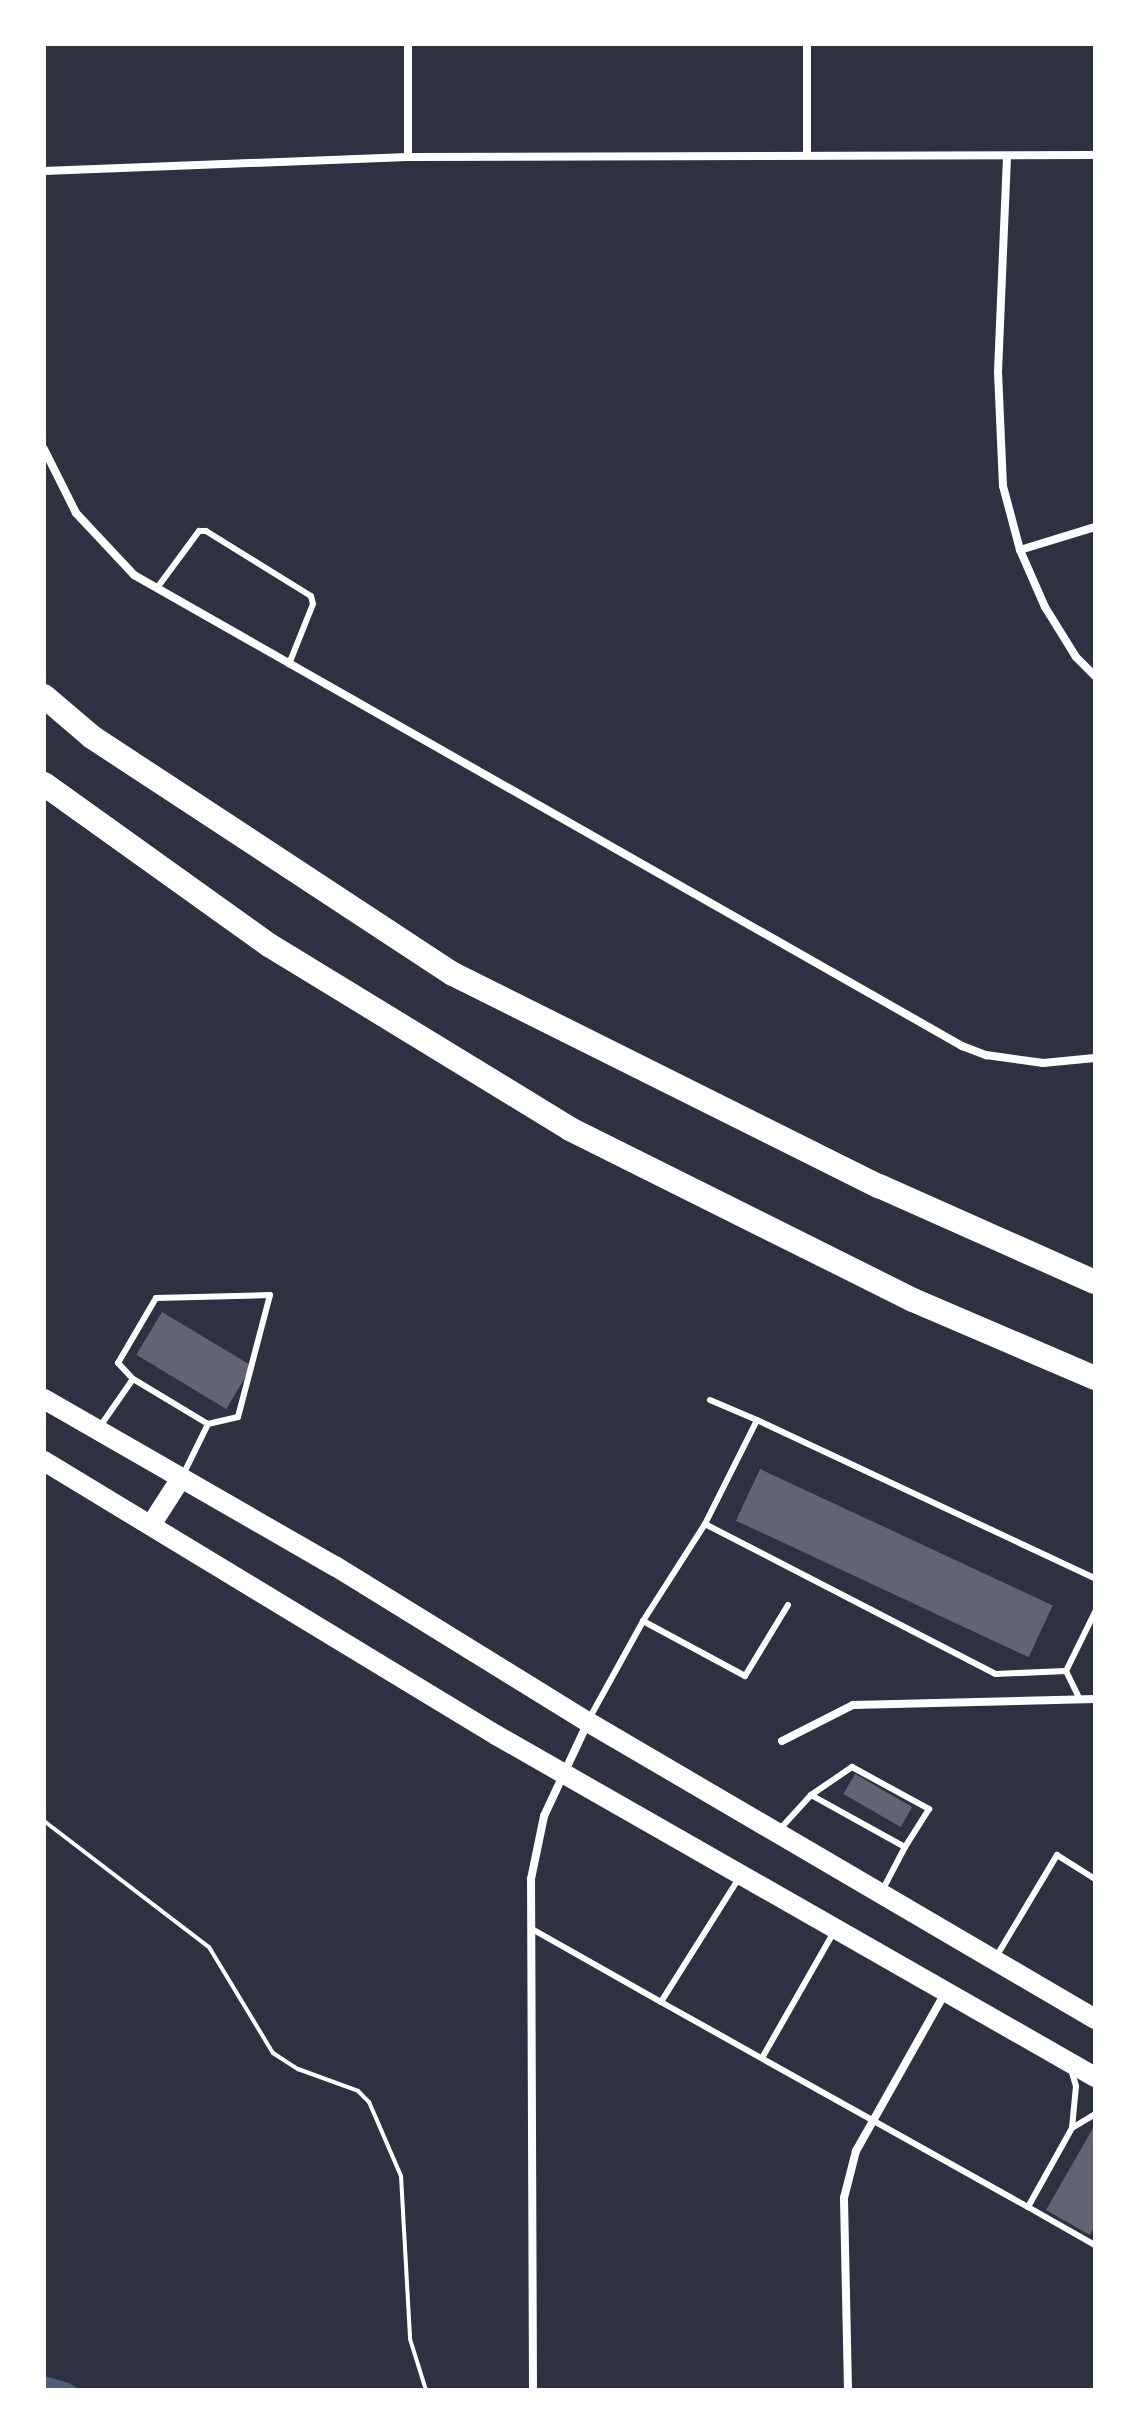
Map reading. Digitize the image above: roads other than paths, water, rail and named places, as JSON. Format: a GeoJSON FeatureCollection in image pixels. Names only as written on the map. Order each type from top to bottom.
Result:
{"type":"FeatureCollection","features":[{"type":"Feature","properties":{"kind":"highway"},"geometry":{"type":"LineString","coordinates":[[44,696],[92,737],[453,974],[879,1186],[1095,1282]]}},
{"type":"Feature","properties":{"kind":"highway"},"geometry":{"type":"LineString","coordinates":[[44,784],[269,945],[570,1129],[913,1300],[1095,1378]]}},
{"type":"Feature","properties":{"kind":"main road"},"geometry":{"type":"LineString","coordinates":[[44,1399],[335,1566],[588,1722],[778,1832],[880,1896],[1094,2016]]}},
{"type":"Feature","properties":{"kind":"main road"},"geometry":{"type":"LineString","coordinates":[[44,1461],[398,1677],[743,1872],[1095,2077]]}},
{"type":"Feature","properties":{"kind":"main road"},"geometry":{"type":"LineString","coordinates":[[151,1525],[181,1478]]}},
{"type":"Feature","properties":{"kind":"street"},"geometry":{"type":"LineString","coordinates":[[408,44],[408,157]]}},
{"type":"Feature","properties":{"kind":"street"},"geometry":{"type":"LineString","coordinates":[[807,44],[807,154]]}},
{"type":"Feature","properties":{"kind":"street"},"geometry":{"type":"LineString","coordinates":[[44,171],[408,157],[1095,155]]}},
{"type":"Feature","properties":{"kind":"street"},"geometry":{"type":"LineString","coordinates":[[1007,157],[998,372],[1003,486],[1020,550],[1045,607],[1095,676]]}},
{"type":"Feature","properties":{"kind":"street"},"geometry":{"type":"LineString","coordinates":[[44,449],[76,513],[134,575],[962,1046],[986,1055],[1043,1063],[1095,1058]]}},
{"type":"Feature","properties":{"kind":"street"},"geometry":{"type":"LineString","coordinates":[[1020,550],[1095,527]]}},
{"type":"Feature","properties":{"kind":"street"},"geometry":{"type":"LineString","coordinates":[[782,1741],[853,1705],[1095,1699]]}},
{"type":"Feature","properties":{"kind":"street"},"geometry":{"type":"LineString","coordinates":[[533,2390],[532,1929],[535,1863],[544,1816],[588,1722]]}},
{"type":"Feature","properties":{"kind":"street"},"geometry":{"type":"LineString","coordinates":[[848,2390],[844,2198],[856,2151],[946,1992]]}},
{"type":"Feature","properties":{"kind":"lane"},"geometry":{"type":"LineString","coordinates":[[157,588],[199,531],[206,531],[311,596],[313,604],[289,664]]}},
{"type":"Feature","properties":{"kind":"lane"},"geometry":{"type":"LineString","coordinates":[[270,1295],[238,1417],[208,1424],[133,1379],[118,1363],[156,1298],[270,1295]]}},
{"type":"Feature","properties":{"kind":"lane"},"geometry":{"type":"LineString","coordinates":[[98,1430],[133,1379]]}},
{"type":"Feature","properties":{"kind":"lane"},"geometry":{"type":"LineString","coordinates":[[710,1400],[1095,1578]]}},
{"type":"Feature","properties":{"kind":"lane"},"geometry":{"type":"LineString","coordinates":[[588,1722],[643,1621],[705,1524],[757,1420]]}},
{"type":"Feature","properties":{"kind":"lane"},"geometry":{"type":"LineString","coordinates":[[181,1478],[208,1424]]}},
{"type":"Feature","properties":{"kind":"lane"},"geometry":{"type":"LineString","coordinates":[[705,1524],[996,1674],[1066,1671]]}},
{"type":"Feature","properties":{"kind":"lane"},"geometry":{"type":"LineString","coordinates":[[643,1621],[745,1676],[788,1605]]}},
{"type":"Feature","properties":{"kind":"lane"},"geometry":{"type":"LineString","coordinates":[[1066,1671],[1095,1612]]}},
{"type":"Feature","properties":{"kind":"lane"},"geometry":{"type":"LineString","coordinates":[[1066,1671],[1080,1700]]}},
{"type":"Feature","properties":{"kind":"lane"},"geometry":{"type":"LineString","coordinates":[[778,1832],[811,1795],[852,1767],[929,1809],[880,1896]]}},
{"type":"Feature","properties":{"kind":"lane"},"geometry":{"type":"LineString","coordinates":[[811,1795],[905,1847]]}},
{"type":"Feature","properties":{"kind":"lane"},"geometry":{"type":"LineString","coordinates":[[994,1960],[1057,1855],[1095,1879]]}},
{"type":"Feature","properties":{"kind":"lane"},"geometry":{"type":"LineString","coordinates":[[661,2002],[743,1872]]}},
{"type":"Feature","properties":{"kind":"lane"},"geometry":{"type":"LineString","coordinates":[[762,2058],[837,1927]]}},
{"type":"Feature","properties":{"kind":"lane"},"geometry":{"type":"LineString","coordinates":[[532,1929],[1095,2245]]}},
{"type":"Feature","properties":{"kind":"lane"},"geometry":{"type":"LineString","coordinates":[[1028,2207],[1072,2128],[1076,2086],[1068,2061]]}},
{"type":"Feature","properties":{"kind":"lane"},"geometry":{"type":"LineString","coordinates":[[1072,2128],[1095,2114]]}},
{"type":"Feature","properties":{"kind":"lane"},"geometry":{"type":"LineString","coordinates":[[1086,2119],[1095,2124]]}},
{"type":"Feature","properties":{"kind":"water"},"geometry":{"type":"Polygon","coordinates":[[[44,2376],[69,2383],[80,2390],[44,2390],[44,2376]]]}}]}
